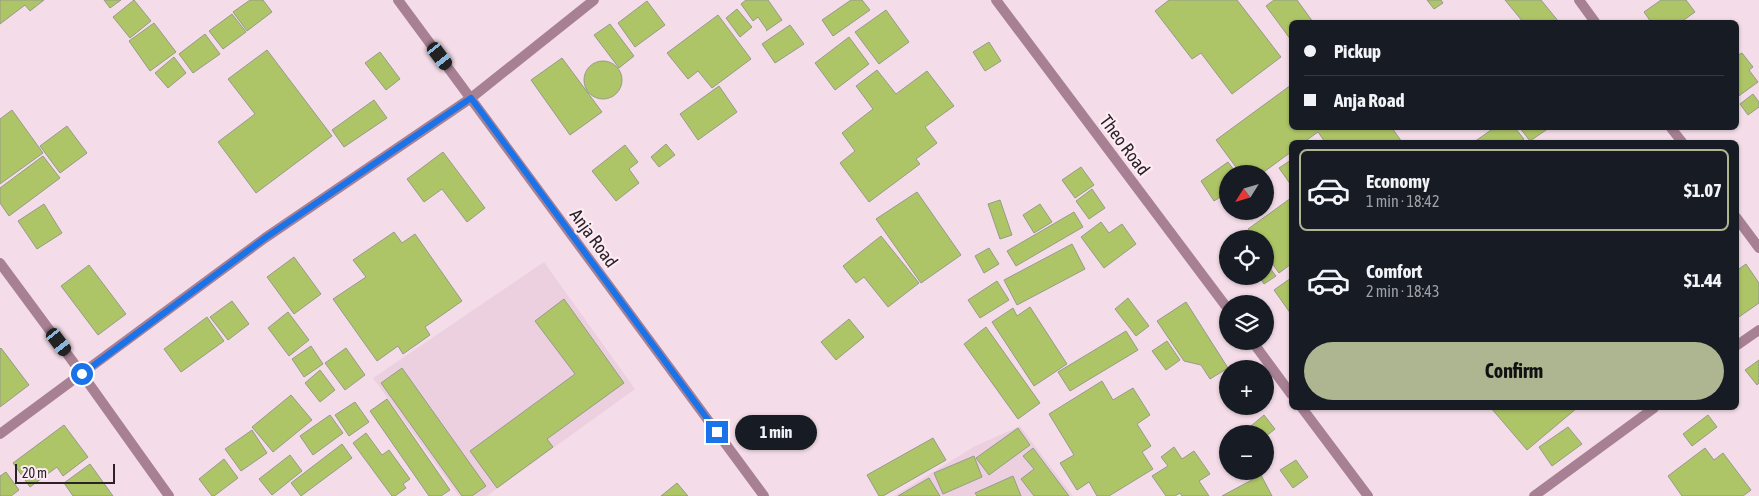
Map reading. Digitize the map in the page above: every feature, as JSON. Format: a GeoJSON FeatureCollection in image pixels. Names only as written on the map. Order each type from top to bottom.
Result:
{"type":"FeatureCollection","features":[{"type":"Feature","properties":{"kind":"street","name":"Anja Road"},"geometry":{"type":"LineString","coordinates":[[398,0],[764,496]]}},
{"type":"Feature","properties":{"kind":"street"},"geometry":{"type":"LineString","coordinates":[[0,434],[265,238],[471,98],[594,0]]}},
{"type":"Feature","properties":{"kind":"street","name":"Theo Road"},"geometry":{"type":"LineString","coordinates":[[996,0],[1219,297]]}},
{"type":"Feature","properties":{"kind":"street"},"geometry":{"type":"LineString","coordinates":[[1579,0],[1594,20]]}},
{"type":"Feature","properties":{"kind":"street"},"geometry":{"type":"LineString","coordinates":[[1673,130],[1680,140]]}},
{"type":"Feature","properties":{"kind":"street"},"geometry":{"type":"LineString","coordinates":[[1739,221],[1759,248]]}},
{"type":"Feature","properties":{"kind":"street"},"geometry":{"type":"LineString","coordinates":[[0,263],[169,496]]}},
{"type":"Feature","properties":{"kind":"street"},"geometry":{"type":"LineString","coordinates":[[1739,344],[1759,330]]}},
{"type":"Feature","properties":{"kind":"street"},"geometry":{"type":"LineString","coordinates":[[1259,350],[1289,391]]}},
{"type":"Feature","properties":{"kind":"street"},"geometry":{"type":"LineString","coordinates":[[1304,410],[1368,496]]}},
{"type":"Feature","properties":{"kind":"street"},"geometry":{"type":"LineString","coordinates":[[1534,496],[1651,410]]}},
{"type":"Feature","properties":{"kind":"shaded area"},"geometry":{"type":"Polygon","coordinates":[[[544,262],[635,389],[487,496],[459,496],[373,378],[544,262]]]}},
{"type":"Feature","properties":{"kind":"shaded area"},"geometry":{"type":"Polygon","coordinates":[[[1020,426],[1073,496],[894,496],[975,446],[1020,426]]]}},
{"type":"Feature","properties":{"kind":"building"},"geometry":{"type":"Polygon","coordinates":[[[0,0],[44,0],[30,11],[25,5],[0,24],[0,0]]]}},
{"type":"Feature","properties":{"kind":"building"},"geometry":{"type":"Polygon","coordinates":[[[104,0],[121,0],[110,8],[104,0]]]}},
{"type":"Feature","properties":{"kind":"building"},"geometry":{"type":"Polygon","coordinates":[[[134,0],[151,21],[130,38],[113,17],[134,0]]]}},
{"type":"Feature","properties":{"kind":"building"},"geometry":{"type":"Polygon","coordinates":[[[250,0],[263,0],[272,12],[247,31],[233,12],[250,0]]]}},
{"type":"Feature","properties":{"kind":"building"},"geometry":{"type":"Polygon","coordinates":[[[746,0],[768,0],[782,20],[766,31],[758,17],[753,21],[741,4],[746,0]]]}},
{"type":"Feature","properties":{"kind":"building"},"geometry":{"type":"Polygon","coordinates":[[[851,0],[862,0],[870,10],[833,36],[822,20],[851,0]]]}},
{"type":"Feature","properties":{"kind":"building"},"geometry":{"type":"Polygon","coordinates":[[[1169,0],[1237,0],[1281,57],[1232,94],[1201,53],[1192,59],[1155,11],[1169,0]]]}},
{"type":"Feature","properties":{"kind":"building"},"geometry":{"type":"Polygon","coordinates":[[[1274,0],[1297,0],[1312,20],[1289,20],[1289,37],[1266,6],[1274,0]]]}},
{"type":"Feature","properties":{"kind":"building"},"geometry":{"type":"Polygon","coordinates":[[[1427,0],[1441,0],[1443,3],[1434,9],[1427,0]]]}},
{"type":"Feature","properties":{"kind":"building"},"geometry":{"type":"Polygon","coordinates":[[[1505,0],[1541,0],[1557,20],[1521,20],[1505,0]]]}},
{"type":"Feature","properties":{"kind":"building"},"geometry":{"type":"Polygon","coordinates":[[[1661,0],[1686,0],[1695,12],[1684,20],[1650,20],[1644,12],[1661,0]]]}},
{"type":"Feature","properties":{"kind":"building"},"geometry":{"type":"Polygon","coordinates":[[[647,1],[665,25],[635,47],[618,23],[647,1]]]}},
{"type":"Feature","properties":{"kind":"building"},"geometry":{"type":"Polygon","coordinates":[[[737,9],[752,27],[740,37],[726,18],[737,9]]]}},
{"type":"Feature","properties":{"kind":"building"},"geometry":{"type":"Polygon","coordinates":[[[886,10],[909,42],[879,64],[855,32],[886,10]]]}},
{"type":"Feature","properties":{"kind":"building"},"geometry":{"type":"Polygon","coordinates":[[[232,14],[246,32],[223,49],[209,31],[232,14]]]}},
{"type":"Feature","properties":{"kind":"building"},"geometry":{"type":"Polygon","coordinates":[[[718,15],[751,59],[712,88],[698,71],[688,79],[667,53],[718,15]]]}},
{"type":"Feature","properties":{"kind":"building"},"geometry":{"type":"Polygon","coordinates":[[[154,23],[176,52],[150,71],[129,41],[154,23]]]}},
{"type":"Feature","properties":{"kind":"building"},"geometry":{"type":"Polygon","coordinates":[[[610,24],[634,56],[619,68],[594,35],[610,24]]]}},
{"type":"Feature","properties":{"kind":"building"},"geometry":{"type":"Polygon","coordinates":[[[790,25],[804,44],[775,63],[762,44],[790,25]]]}},
{"type":"Feature","properties":{"kind":"building"},"geometry":{"type":"Polygon","coordinates":[[[205,34],[220,54],[193,73],[179,54],[205,34]]]}},
{"type":"Feature","properties":{"kind":"building"},"geometry":{"type":"Polygon","coordinates":[[[849,37],[869,64],[835,90],[815,63],[849,37]]]}},
{"type":"Feature","properties":{"kind":"building"},"geometry":{"type":"Polygon","coordinates":[[[989,42],[1001,61],[985,71],[973,52],[989,42]]]}},
{"type":"Feature","properties":{"kind":"building"},"geometry":{"type":"Polygon","coordinates":[[[267,50],[332,136],[256,193],[218,142],[255,114],[228,79],[267,50]]]}},
{"type":"Feature","properties":{"kind":"building"},"geometry":{"type":"Polygon","coordinates":[[[380,52],[400,79],[386,90],[365,63],[380,52]]]}},
{"type":"Feature","properties":{"kind":"building"},"geometry":{"type":"Polygon","coordinates":[[[1742,53],[1753,67],[1749,70],[1758,82],[1739,96],[1739,54],[1742,53]]]}},
{"type":"Feature","properties":{"kind":"building"},"geometry":{"type":"Polygon","coordinates":[[[174,57],[186,73],[168,88],[155,73],[174,57]]]}},
{"type":"Feature","properties":{"kind":"building"},"geometry":{"type":"Polygon","coordinates":[[[562,58],[602,112],[570,135],[531,80],[562,58]]]}},
{"type":"Feature","properties":{"kind":"building"},"geometry":{"type":"Polygon","coordinates":[[[603,61],[616,67],[622,80],[616,93],[603,99],[590,93],[584,80],[590,67],[603,61]]]}},
{"type":"Feature","properties":{"kind":"building"},"geometry":{"type":"Polygon","coordinates":[[[877,70],[896,94],[927,71],[954,106],[925,127],[937,143],[916,159],[920,164],[869,202],[840,163],[855,151],[842,133],[873,109],[856,86],[877,70]]]}},
{"type":"Feature","properties":{"kind":"building"},"geometry":{"type":"Polygon","coordinates":[[[719,86],[737,112],[698,140],[680,114],[719,86]]]}},
{"type":"Feature","properties":{"kind":"building"},"geometry":{"type":"Polygon","coordinates":[[[1289,86],[1289,130],[1393,130],[1401,140],[1324,140],[1318,132],[1307,140],[1289,140],[1289,153],[1273,165],[1234,165],[1216,140],[1289,86]]]}},
{"type":"Feature","properties":{"kind":"building"},"geometry":{"type":"Polygon","coordinates":[[[1753,94],[1759,102],[1759,107],[1748,115],[1740,104],[1753,94]]]}},
{"type":"Feature","properties":{"kind":"building"},"geometry":{"type":"Polygon","coordinates":[[[374,100],[387,118],[344,147],[332,130],[374,100]]]}},
{"type":"Feature","properties":{"kind":"building"},"geometry":{"type":"Polygon","coordinates":[[[12,110],[43,153],[0,184],[0,119],[12,110]]]}},
{"type":"Feature","properties":{"kind":"building"},"geometry":{"type":"Polygon","coordinates":[[[67,126],[87,153],[60,173],[40,146],[67,126]]]}},
{"type":"Feature","properties":{"kind":"building"},"geometry":{"type":"Polygon","coordinates":[[[1491,130],[1517,130],[1524,139],[1523,140],[1477,140],[1491,130]]]}},
{"type":"Feature","properties":{"kind":"building"},"geometry":{"type":"Polygon","coordinates":[[[1522,130],[1546,130],[1531,140],[1529,140],[1522,130]]]}},
{"type":"Feature","properties":{"kind":"building"},"geometry":{"type":"Polygon","coordinates":[[[666,144],[675,155],[659,167],[651,157],[666,144]]]}},
{"type":"Feature","properties":{"kind":"building"},"geometry":{"type":"Polygon","coordinates":[[[625,145],[638,162],[629,169],[639,183],[616,201],[592,171],[625,145]]]}},
{"type":"Feature","properties":{"kind":"building"},"geometry":{"type":"Polygon","coordinates":[[[443,152],[485,208],[467,222],[442,189],[424,202],[407,179],[443,152]]]}},
{"type":"Feature","properties":{"kind":"building"},"geometry":{"type":"Polygon","coordinates":[[[43,156],[60,178],[9,216],[0,203],[0,188],[43,156]]]}},
{"type":"Feature","properties":{"kind":"building"},"geometry":{"type":"Polygon","coordinates":[[[1289,161],[1289,182],[1279,168],[1289,161]]]}},
{"type":"Feature","properties":{"kind":"building"},"geometry":{"type":"Polygon","coordinates":[[[1081,167],[1094,185],[1075,198],[1062,180],[1081,167]]]}},
{"type":"Feature","properties":{"kind":"building"},"geometry":{"type":"Polygon","coordinates":[[[1219,168],[1219,198],[1214,201],[1201,181],[1219,168]]]}},
{"type":"Feature","properties":{"kind":"building"},"geometry":{"type":"Polygon","coordinates":[[[1092,189],[1105,208],[1089,219],[1076,201],[1092,189]]]}},
{"type":"Feature","properties":{"kind":"building"},"geometry":{"type":"Polygon","coordinates":[[[917,192],[961,255],[921,283],[876,219],[917,192]]]}},
{"type":"Feature","properties":{"kind":"building"},"geometry":{"type":"Polygon","coordinates":[[[1289,199],[1289,266],[1279,273],[1274,266],[1274,230],[1249,230],[1260,220],[1274,220],[1274,210],[1289,199]]]}},
{"type":"Feature","properties":{"kind":"building"},"geometry":{"type":"Polygon","coordinates":[[[1000,200],[1012,235],[1000,239],[988,204],[1000,200]]]}},
{"type":"Feature","properties":{"kind":"building"},"geometry":{"type":"Polygon","coordinates":[[[44,204],[62,233],[37,249],[18,221],[44,204]]]}},
{"type":"Feature","properties":{"kind":"building"},"geometry":{"type":"Polygon","coordinates":[[[1040,204],[1052,222],[1034,233],[1023,215],[1040,204]]]}},
{"type":"Feature","properties":{"kind":"building"},"geometry":{"type":"Polygon","coordinates":[[[1074,212],[1083,227],[1016,266],[1007,251],[1074,212]]]}},
{"type":"Feature","properties":{"kind":"building"},"geometry":{"type":"Polygon","coordinates":[[[1101,222],[1109,233],[1122,224],[1136,244],[1104,268],[1081,237],[1101,222]]]}},
{"type":"Feature","properties":{"kind":"building"},"geometry":{"type":"Polygon","coordinates":[[[394,232],[402,243],[415,234],[462,301],[425,327],[430,335],[403,354],[398,346],[377,361],[333,299],[366,277],[353,260],[394,232]]]}},
{"type":"Feature","properties":{"kind":"building"},"geometry":{"type":"Polygon","coordinates":[[[881,236],[919,283],[888,307],[864,277],[856,283],[843,266],[881,236]]]}},
{"type":"Feature","properties":{"kind":"building"},"geometry":{"type":"Polygon","coordinates":[[[1072,244],[1085,269],[1017,305],[1004,280],[1072,244]]]}},
{"type":"Feature","properties":{"kind":"building"},"geometry":{"type":"Polygon","coordinates":[[[989,248],[999,264],[984,273],[975,256],[989,248]]]}},
{"type":"Feature","properties":{"kind":"building"},"geometry":{"type":"Polygon","coordinates":[[[294,257],[321,294],[294,314],[267,277],[294,257]]]}},
{"type":"Feature","properties":{"kind":"building"},"geometry":{"type":"Polygon","coordinates":[[[1746,264],[1759,283],[1759,303],[1739,317],[1739,269],[1746,264]]]}},
{"type":"Feature","properties":{"kind":"building"},"geometry":{"type":"Polygon","coordinates":[[[89,265],[126,314],[98,335],[61,286],[89,265]]]}},
{"type":"Feature","properties":{"kind":"building"},"geometry":{"type":"Polygon","coordinates":[[[1289,279],[1289,311],[1274,290],[1289,279]]]}},
{"type":"Feature","properties":{"kind":"building"},"geometry":{"type":"Polygon","coordinates":[[[997,281],[1009,300],[980,318],[968,300],[997,281]]]}},
{"type":"Feature","properties":{"kind":"building"},"geometry":{"type":"Polygon","coordinates":[[[1128,298],[1149,326],[1136,336],[1115,309],[1128,298]]]}},
{"type":"Feature","properties":{"kind":"building"},"geometry":{"type":"Polygon","coordinates":[[[564,299],[624,383],[547,439],[553,447],[497,488],[470,451],[575,374],[535,321],[564,299]]]}},
{"type":"Feature","properties":{"kind":"building"},"geometry":{"type":"Polygon","coordinates":[[[232,301],[249,324],[228,340],[210,317],[232,301]]]}},
{"type":"Feature","properties":{"kind":"building"},"geometry":{"type":"Polygon","coordinates":[[[1186,302],[1223,360],[1219,360],[1219,374],[1210,379],[1201,365],[1184,361],[1157,321],[1186,302]]]}},
{"type":"Feature","properties":{"kind":"building"},"geometry":{"type":"Polygon","coordinates":[[[1030,307],[1067,364],[1034,386],[992,322],[1013,308],[1017,316],[1030,307]]]}},
{"type":"Feature","properties":{"kind":"building"},"geometry":{"type":"Polygon","coordinates":[[[288,312],[309,340],[289,356],[268,328],[288,312]]]}},
{"type":"Feature","properties":{"kind":"building"},"geometry":{"type":"Polygon","coordinates":[[[207,317],[224,341],[181,372],[164,349],[207,317]]]}},
{"type":"Feature","properties":{"kind":"building"},"geometry":{"type":"Polygon","coordinates":[[[849,319],[864,337],[836,360],[821,342],[849,319]]]}},
{"type":"Feature","properties":{"kind":"building"},"geometry":{"type":"Polygon","coordinates":[[[986,327],[1040,403],[1018,419],[964,344],[986,327]]]}},
{"type":"Feature","properties":{"kind":"building"},"geometry":{"type":"Polygon","coordinates":[[[1126,331],[1138,350],[1070,391],[1058,372],[1126,331]]]}},
{"type":"Feature","properties":{"kind":"building"},"geometry":{"type":"Polygon","coordinates":[[[1167,341],[1180,360],[1166,370],[1152,351],[1167,341]]]}},
{"type":"Feature","properties":{"kind":"building"},"geometry":{"type":"Polygon","coordinates":[[[311,346],[323,364],[304,377],[292,359],[311,346]]]}},
{"type":"Feature","properties":{"kind":"building"},"geometry":{"type":"Polygon","coordinates":[[[346,348],[365,375],[345,390],[325,363],[346,348]]]}},
{"type":"Feature","properties":{"kind":"building"},"geometry":{"type":"Polygon","coordinates":[[[0,349],[29,385],[0,407],[0,349]]]}},
{"type":"Feature","properties":{"kind":"building"},"geometry":{"type":"Polygon","coordinates":[[[1759,360],[1759,383],[1757,385],[1745,370],[1759,360]]]}},
{"type":"Feature","properties":{"kind":"building"},"geometry":{"type":"Polygon","coordinates":[[[402,368],[486,486],[472,496],[462,496],[381,383],[402,368]]]}},
{"type":"Feature","properties":{"kind":"building"},"geometry":{"type":"Polygon","coordinates":[[[320,370],[335,390],[320,402],[305,383],[320,370]]]}},
{"type":"Feature","properties":{"kind":"building"},"geometry":{"type":"Polygon","coordinates":[[[1102,381],[1113,400],[1133,388],[1150,415],[1137,424],[1151,446],[1142,452],[1153,469],[1109,496],[1097,496],[1089,482],[1077,490],[1060,463],[1074,455],[1049,414],[1102,381]]]}},
{"type":"Feature","properties":{"kind":"building"},"geometry":{"type":"Polygon","coordinates":[[[291,395],[312,420],[273,452],[252,427],[291,395]]]}},
{"type":"Feature","properties":{"kind":"building"},"geometry":{"type":"Polygon","coordinates":[[[387,399],[450,490],[441,496],[429,496],[370,411],[387,399]]]}},
{"type":"Feature","properties":{"kind":"building"},"geometry":{"type":"Polygon","coordinates":[[[355,402],[369,422],[349,436],[335,415],[355,402]]]}},
{"type":"Feature","properties":{"kind":"building"},"geometry":{"type":"Polygon","coordinates":[[[1493,410],[1575,410],[1527,450],[1493,410]]]}},
{"type":"Feature","properties":{"kind":"building"},"geometry":{"type":"Polygon","coordinates":[[[330,415],[343,433],[313,455],[300,436],[330,415]]]}},
{"type":"Feature","properties":{"kind":"building"},"geometry":{"type":"Polygon","coordinates":[[[1264,415],[1272,425],[1252,425],[1264,415]]]}},
{"type":"Feature","properties":{"kind":"building"},"geometry":{"type":"Polygon","coordinates":[[[1708,415],[1717,427],[1692,446],[1683,434],[1708,415]]]}},
{"type":"Feature","properties":{"kind":"building"},"geometry":{"type":"Polygon","coordinates":[[[64,425],[88,457],[63,476],[57,467],[30,487],[13,463],[64,425]]]}},
{"type":"Feature","properties":{"kind":"building"},"geometry":{"type":"Polygon","coordinates":[[[1568,427],[1582,444],[1552,466],[1539,447],[1568,427]]]}},
{"type":"Feature","properties":{"kind":"building"},"geometry":{"type":"Polygon","coordinates":[[[1018,428],[1030,445],[989,475],[976,458],[1018,428]]]}},
{"type":"Feature","properties":{"kind":"building"},"geometry":{"type":"Polygon","coordinates":[[[252,430],[267,453],[241,471],[225,449],[252,430]]]}},
{"type":"Feature","properties":{"kind":"building"},"geometry":{"type":"Polygon","coordinates":[[[366,433],[382,455],[389,450],[410,479],[403,484],[406,488],[395,496],[392,496],[353,443],[366,433]]]}},
{"type":"Feature","properties":{"kind":"building"},"geometry":{"type":"Polygon","coordinates":[[[933,438],[946,460],[883,496],[879,496],[867,475],[933,438]]]}},
{"type":"Feature","properties":{"kind":"building"},"geometry":{"type":"Polygon","coordinates":[[[342,444],[352,458],[301,496],[291,483],[342,444]]]}},
{"type":"Feature","properties":{"kind":"building"},"geometry":{"type":"Polygon","coordinates":[[[1174,447],[1182,459],[1194,451],[1210,474],[1199,481],[1209,496],[1182,496],[1180,493],[1175,496],[1166,496],[1152,476],[1168,466],[1161,457],[1174,447]]]}},
{"type":"Feature","properties":{"kind":"building"},"geometry":{"type":"Polygon","coordinates":[[[1033,448],[1069,496],[1034,496],[1021,479],[1034,469],[1023,456],[1033,448]]]}},
{"type":"Feature","properties":{"kind":"building"},"geometry":{"type":"Polygon","coordinates":[[[1705,448],[1714,460],[1723,453],[1751,490],[1743,496],[1682,496],[1668,476],[1705,448]]]}},
{"type":"Feature","properties":{"kind":"building"},"geometry":{"type":"Polygon","coordinates":[[[290,455],[302,471],[272,495],[259,479],[290,455]]]}},
{"type":"Feature","properties":{"kind":"building"},"geometry":{"type":"Polygon","coordinates":[[[974,456],[982,477],[943,494],[934,473],[974,456]]]}},
{"type":"Feature","properties":{"kind":"building"},"geometry":{"type":"Polygon","coordinates":[[[224,459],[238,478],[212,496],[199,479],[224,459]]]}},
{"type":"Feature","properties":{"kind":"building"},"geometry":{"type":"Polygon","coordinates":[[[1296,460],[1308,477],[1293,488],[1280,470],[1296,460]]]}},
{"type":"Feature","properties":{"kind":"building"},"geometry":{"type":"Polygon","coordinates":[[[90,464],[113,496],[73,496],[64,483],[90,464]]]}},
{"type":"Feature","properties":{"kind":"building"},"geometry":{"type":"Polygon","coordinates":[[[6,472],[19,490],[11,496],[0,496],[0,476],[6,472]]]}},
{"type":"Feature","properties":{"kind":"building"},"geometry":{"type":"Polygon","coordinates":[[[1013,476],[1021,496],[977,496],[975,493],[1013,476]]]}},
{"type":"Feature","properties":{"kind":"building"},"geometry":{"type":"Polygon","coordinates":[[[929,478],[940,496],[898,496],[929,478]]]}},
{"type":"Feature","properties":{"kind":"building"},"geometry":{"type":"Polygon","coordinates":[[[1252,480],[1264,480],[1272,496],[1222,496],[1252,480]]]}},
{"type":"Feature","properties":{"kind":"building"},"geometry":{"type":"Polygon","coordinates":[[[677,483],[688,496],[661,496],[677,483]]]}},
{"type":"Feature","properties":{"kind":"route"},"geometry":{"type":"LineString","coordinates":[[82,374],[265,238],[471,98],[717,432]]}}]}
